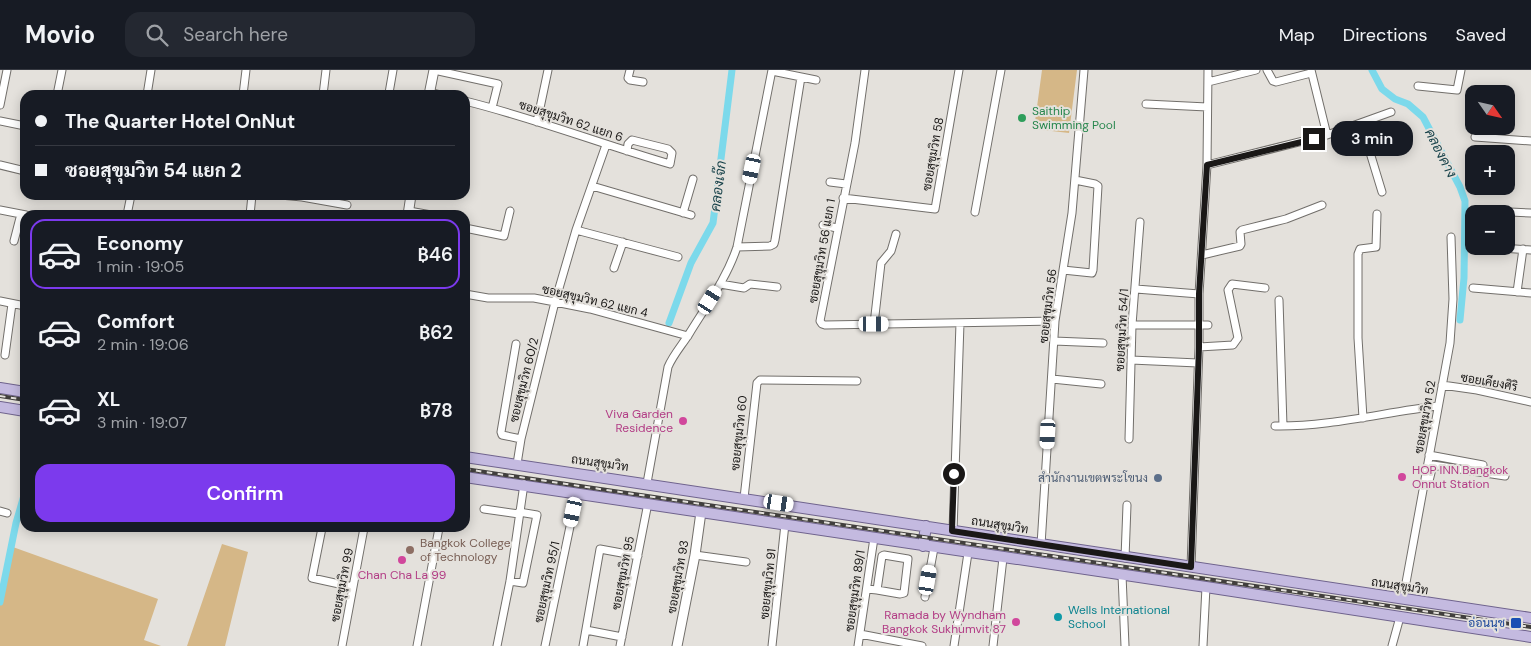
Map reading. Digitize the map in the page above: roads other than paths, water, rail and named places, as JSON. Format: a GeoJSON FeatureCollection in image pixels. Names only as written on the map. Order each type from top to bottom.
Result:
{"type":"FeatureCollection","features":[{"type":"Feature","properties":{"kind":"main road"},"geometry":{"type":"LineString","coordinates":[[0,388],[20,391]]}},
{"type":"Feature","properties":{"kind":"main road"},"geometry":{"type":"LineString","coordinates":[[0,407],[20,409]]}},
{"type":"Feature","properties":{"kind":"main road","name":"ถนนสุขุมวิท"},"geometry":{"type":"LineString","coordinates":[[470,458],[1531,618]]}},
{"type":"Feature","properties":{"kind":"main road"},"geometry":{"type":"LineString","coordinates":[[470,478],[524,484],[968,553],[1531,637]]}},
{"type":"Feature","properties":{"kind":"main road"},"geometry":{"type":"LineString","coordinates":[[926,526],[929,547]]}},
{"type":"Feature","properties":{"kind":"main road"},"geometry":{"type":"LineString","coordinates":[[1400,617],[1403,599]]}},
{"type":"Feature","properties":{"kind":"street"},"geometry":{"type":"LineString","coordinates":[[0,105],[7,70]]}},
{"type":"Feature","properties":{"kind":"street"},"geometry":{"type":"LineString","coordinates":[[59,90],[62,70]]}},
{"type":"Feature","properties":{"kind":"street"},"geometry":{"type":"LineString","coordinates":[[148,90],[151,70]]}},
{"type":"Feature","properties":{"kind":"street"},"geometry":{"type":"LineString","coordinates":[[244,90],[246,70]]}},
{"type":"Feature","properties":{"kind":"street"},"geometry":{"type":"LineString","coordinates":[[324,90],[326,70]]}},
{"type":"Feature","properties":{"kind":"street"},"geometry":{"type":"LineString","coordinates":[[390,90],[393,70]]}},
{"type":"Feature","properties":{"kind":"street"},"geometry":{"type":"LineString","coordinates":[[430,90],[434,70],[498,84],[492,108]]}},
{"type":"Feature","properties":{"kind":"street"},"geometry":{"type":"LineString","coordinates":[[537,122],[548,70]]}},
{"type":"Feature","properties":{"kind":"street"},"geometry":{"type":"LineString","coordinates":[[630,70],[628,78],[630,80],[643,82]]}},
{"type":"Feature","properties":{"kind":"street","name":"ซอยสุขุมวิท 56 แยก 1"},"geometry":{"type":"LineString","coordinates":[[866,70],[855,142],[820,321],[822,324],[1055,321]]}},
{"type":"Feature","properties":{"kind":"street","name":"ซอยสุขุมวิท 58"},"geometry":{"type":"LineString","coordinates":[[843,198],[935,209],[959,70]]}},
{"type":"Feature","properties":{"kind":"street"},"geometry":{"type":"LineString","coordinates":[[975,212],[1002,70]]}},
{"type":"Feature","properties":{"kind":"street","name":"ซอยสุขุมวิท 56"},"geometry":{"type":"LineString","coordinates":[[1041,545],[1055,321],[1072,213],[1084,70]]}},
{"type":"Feature","properties":{"kind":"street"},"geometry":{"type":"LineString","coordinates":[[1191,567],[1199,347],[1199,294],[1207,165],[1208,70]]}},
{"type":"Feature","properties":{"kind":"street"},"geometry":{"type":"LineString","coordinates":[[1208,82],[1256,70]]}},
{"type":"Feature","properties":{"kind":"street"},"geometry":{"type":"LineString","coordinates":[[1268,70],[1276,82],[1311,71],[1327,135]]}},
{"type":"Feature","properties":{"kind":"street"},"geometry":{"type":"LineString","coordinates":[[1418,86],[1455,91],[1461,70]]}},
{"type":"Feature","properties":{"kind":"street"},"geometry":{"type":"LineString","coordinates":[[646,483],[668,367],[726,274],[737,247],[772,71],[816,80]]}},
{"type":"Feature","properties":{"kind":"street"},"geometry":{"type":"LineString","coordinates":[[737,247],[770,246],[774,244],[801,77]]}},
{"type":"Feature","properties":{"kind":"street","name":"ซอยสุขุมวิท 62 แยก 6"},"geometry":{"type":"LineString","coordinates":[[470,102],[492,108],[606,145],[670,164],[672,153],[668,149],[632,140],[628,144],[627,151]]}},
{"type":"Feature","properties":{"kind":"street"},"geometry":{"type":"LineString","coordinates":[[1146,104],[1207,106]]}},
{"type":"Feature","properties":{"kind":"street"},"geometry":{"type":"LineString","coordinates":[[1207,165],[1327,135],[1391,112]]}},
{"type":"Feature","properties":{"kind":"street"},"geometry":{"type":"LineString","coordinates":[[0,121],[20,125]]}},
{"type":"Feature","properties":{"kind":"street"},"geometry":{"type":"LineString","coordinates":[[1361,123],[1382,192]]}},
{"type":"Feature","properties":{"kind":"street"},"geometry":{"type":"LineString","coordinates":[[1475,137],[1531,141]]}},
{"type":"Feature","properties":{"kind":"street","name":"ซอยสุขุมวิท 60/2"},"geometry":{"type":"LineString","coordinates":[[517,464],[521,439],[555,302],[576,230],[606,145]]}},
{"type":"Feature","properties":{"kind":"street"},"geometry":{"type":"LineString","coordinates":[[0,165],[20,170]]}},
{"type":"Feature","properties":{"kind":"street"},"geometry":{"type":"LineString","coordinates":[[592,186],[687,214],[693,179]]}},
{"type":"Feature","properties":{"kind":"street"},"geometry":{"type":"LineString","coordinates":[[1063,270],[1092,273],[1094,270],[1098,187],[1095,184],[1075,180]]}},
{"type":"Feature","properties":{"kind":"street"},"geometry":{"type":"LineString","coordinates":[[830,182],[846,184]]}},
{"type":"Feature","properties":{"kind":"street"},"geometry":{"type":"LineString","coordinates":[[326,200],[347,205]]}},
{"type":"Feature","properties":{"kind":"street"},"geometry":{"type":"LineString","coordinates":[[1202,255],[1240,246],[1240,232],[1242,230],[1286,219],[1322,205]]}},
{"type":"Feature","properties":{"kind":"street"},"geometry":{"type":"LineString","coordinates":[[0,210],[20,213]]}},
{"type":"Feature","properties":{"kind":"street"},"geometry":{"type":"LineString","coordinates":[[470,229],[504,236],[510,211]]}},
{"type":"Feature","properties":{"kind":"street"},"geometry":{"type":"LineString","coordinates":[[1515,212],[1531,213]]}},
{"type":"Feature","properties":{"kind":"street"},"geometry":{"type":"LineString","coordinates":[[1363,418],[1358,338],[1358,254],[1360,249],[1376,247],[1377,214]]}},
{"type":"Feature","properties":{"kind":"street","name":"ซอยสุขุมวิท 54/1"},"geometry":{"type":"LineString","coordinates":[[1129,439],[1132,325],[1140,222]]}},
{"type":"Feature","properties":{"kind":"street"},"geometry":{"type":"LineString","coordinates":[[14,241],[20,223]]}},
{"type":"Feature","properties":{"kind":"street"},"geometry":{"type":"LineString","coordinates":[[823,225],[838,228]]}},
{"type":"Feature","properties":{"kind":"street"},"geometry":{"type":"LineString","coordinates":[[576,230],[678,257]]}},
{"type":"Feature","properties":{"kind":"street"},"geometry":{"type":"LineString","coordinates":[[874,324],[881,263],[891,251],[896,234]]}},
{"type":"Feature","properties":{"kind":"street","name":"ซอยสุขุมวิท 52"},"geometry":{"type":"LineString","coordinates":[[1403,599],[1450,343],[1453,317],[1451,237]]}},
{"type":"Feature","properties":{"kind":"street"},"geometry":{"type":"LineString","coordinates":[[614,268],[623,242]]}},
{"type":"Feature","properties":{"kind":"street"},"geometry":{"type":"LineString","coordinates":[[1517,292],[1527,250]]}},
{"type":"Feature","properties":{"kind":"street"},"geometry":{"type":"LineString","coordinates":[[720,284],[744,288],[750,284],[777,287]]}},
{"type":"Feature","properties":{"kind":"street"},"geometry":{"type":"LineString","coordinates":[[1199,347],[1232,346],[1237,341],[1238,338],[1228,290],[1232,284],[1265,288]]}},
{"type":"Feature","properties":{"kind":"street"},"geometry":{"type":"LineString","coordinates":[[1473,288],[1531,293]]}},
{"type":"Feature","properties":{"kind":"street"},"geometry":{"type":"LineString","coordinates":[[1136,289],[1199,294]]}},
{"type":"Feature","properties":{"kind":"street","name":"ซอยสุขุมวิท 62 แยก 4"},"geometry":{"type":"LineString","coordinates":[[470,295],[488,298],[534,298],[590,309],[688,336]]}},
{"type":"Feature","properties":{"kind":"street"},"geometry":{"type":"LineString","coordinates":[[1279,300],[1279,426],[1363,418],[1403,410],[1438,406]]}},
{"type":"Feature","properties":{"kind":"street"},"geometry":{"type":"LineString","coordinates":[[0,302],[20,305]]}},
{"type":"Feature","properties":{"kind":"street"},"geometry":{"type":"LineString","coordinates":[[5,355],[12,304]]}},
{"type":"Feature","properties":{"kind":"street"},"geometry":{"type":"LineString","coordinates":[[952,531],[960,323]]}},
{"type":"Feature","properties":{"kind":"street"},"geometry":{"type":"LineString","coordinates":[[1132,325],[1208,325]]}},
{"type":"Feature","properties":{"kind":"street"},"geometry":{"type":"LineString","coordinates":[[1054,342],[1104,343]]}},
{"type":"Feature","properties":{"kind":"street"},"geometry":{"type":"LineString","coordinates":[[516,344],[501,432],[502,436],[521,439]]}},
{"type":"Feature","properties":{"kind":"street"},"geometry":{"type":"LineString","coordinates":[[1131,360],[1198,363]]}},
{"type":"Feature","properties":{"kind":"street"},"geometry":{"type":"LineString","coordinates":[[1052,379],[1101,384]]}},
{"type":"Feature","properties":{"kind":"street","name":"ซอยสุขุมวิท 60"},"geometry":{"type":"LineString","coordinates":[[744,498],[755,387],[757,383],[760,380],[857,381]]}},
{"type":"Feature","properties":{"kind":"street","name":"ซอยเคียงศิริ"},"geometry":{"type":"LineString","coordinates":[[1442,386],[1477,390],[1531,402]]}},
{"type":"Feature","properties":{"kind":"street"},"geometry":{"type":"LineString","coordinates":[[1429,455],[1483,465]]}},
{"type":"Feature","properties":{"kind":"street"},"geometry":{"type":"LineString","coordinates":[[1430,481],[1433,465],[1505,476]]}},
{"type":"Feature","properties":{"kind":"street"},"geometry":{"type":"LineString","coordinates":[[497,646],[510,581],[524,484]]}},
{"type":"Feature","properties":{"kind":"street","name":"ซอยสุขุมวิท 95/1"},"geometry":{"type":"LineString","coordinates":[[545,646],[577,493]]}},
{"type":"Feature","properties":{"kind":"street","name":"ซอยสุขุมวิท 95"},"geometry":{"type":"LineString","coordinates":[[620,646],[648,503]]}},
{"type":"Feature","properties":{"kind":"street"},"geometry":{"type":"LineString","coordinates":[[1125,558],[1127,505]]}},
{"type":"Feature","properties":{"kind":"street"},"geometry":{"type":"LineString","coordinates":[[484,509],[537,515],[523,583],[510,581]]}},
{"type":"Feature","properties":{"kind":"street","name":"ซอยสุขุมวิท 93"},"geometry":{"type":"LineString","coordinates":[[677,646],[695,555],[701,512]]}},
{"type":"Feature","properties":{"kind":"street","name":"ซอยสุขุมวิท 91"},"geometry":{"type":"LineString","coordinates":[[772,646],[785,524]]}},
{"type":"Feature","properties":{"kind":"street"},"geometry":{"type":"LineString","coordinates":[[321,532],[312,578],[353,587]]}},
{"type":"Feature","properties":{"kind":"street","name":"ซอยสุขุมวิท 99"},"geometry":{"type":"LineString","coordinates":[[342,646],[363,532]]}},
{"type":"Feature","properties":{"kind":"street"},"geometry":{"type":"LineString","coordinates":[[417,646],[438,532]]}},
{"type":"Feature","properties":{"kind":"street","name":"ซอยสุขุมวิท 89/1"},"geometry":{"type":"LineString","coordinates":[[858,646],[874,538]]}},
{"type":"Feature","properties":{"kind":"street"},"geometry":{"type":"LineString","coordinates":[[925,597],[929,547]]}},
{"type":"Feature","properties":{"kind":"street"},"geometry":{"type":"LineString","coordinates":[[583,646],[600,550],[638,556]]}},
{"type":"Feature","properties":{"kind":"street"},"geometry":{"type":"LineString","coordinates":[[954,646],[968,553]]}},
{"type":"Feature","properties":{"kind":"street"},"geometry":{"type":"LineString","coordinates":[[867,588],[877,590],[902,594],[908,559],[884,554],[882,556],[877,590]]}},
{"type":"Feature","properties":{"kind":"street"},"geometry":{"type":"LineString","coordinates":[[695,555],[746,562]]}},
{"type":"Feature","properties":{"kind":"street"},"geometry":{"type":"LineString","coordinates":[[993,646],[1004,558]]}},
{"type":"Feature","properties":{"kind":"street"},"geometry":{"type":"LineString","coordinates":[[1122,575],[1125,646]]}},
{"type":"Feature","properties":{"kind":"street"},"geometry":{"type":"LineString","coordinates":[[1203,646],[1206,587]]}},
{"type":"Feature","properties":{"kind":"street"},"geometry":{"type":"LineString","coordinates":[[1392,646],[1400,617]]}},
{"type":"Feature","properties":{"kind":"street"},"geometry":{"type":"LineString","coordinates":[[586,630],[622,637]]}},
{"type":"Feature","properties":{"kind":"street"},"geometry":{"type":"LineString","coordinates":[[860,634],[922,646]]}},
{"type":"Feature","properties":{"kind":"waterway","name":"คลองเจ๊ก"},"geometry":{"type":"LineString","coordinates":[[669,323],[691,263],[713,223],[732,70]]}},
{"type":"Feature","properties":{"kind":"waterway","name":"คลองคาง"},"geometry":{"type":"LineString","coordinates":[[1372,70],[1382,89],[1395,99],[1408,104],[1423,117],[1460,187],[1465,201],[1464,278],[1460,320]]}},
{"type":"Feature","properties":{"kind":"waterway"},"geometry":{"type":"LineString","coordinates":[[0,602],[20,509]]}},
{"type":"Feature","properties":{"kind":"railway"},"geometry":{"type":"LineString","coordinates":[[0,396],[20,399]]}},
{"type":"Feature","properties":{"kind":"railway"},"geometry":{"type":"LineString","coordinates":[[470,470],[1531,627]]}},
{"type":"Feature","properties":{"kind":"place","name":"Saithip Swimming Pool"},"geometry":{"type":"Point","coordinates":[1022,118]}},
{"type":"Feature","properties":{"kind":"place","name":"Viva Garden Residence"},"geometry":{"type":"Point","coordinates":[683,421]}},
{"type":"Feature","properties":{"kind":"place","name":"HOP INN Bangkok Onnut Station"},"geometry":{"type":"Point","coordinates":[1402,477]}},
{"type":"Feature","properties":{"kind":"place","name":"สำนักงานเขตพระโขนง"},"geometry":{"type":"Point","coordinates":[1158,478]}},
{"type":"Feature","properties":{"kind":"place","name":"Bangkok College of Technology"},"geometry":{"type":"Point","coordinates":[410,550]}},
{"type":"Feature","properties":{"kind":"place","name":"Chan Cha La 99"},"geometry":{"type":"Point","coordinates":[402,560]}},
{"type":"Feature","properties":{"kind":"place","name":"Wells International School"},"geometry":{"type":"Point","coordinates":[1058,617]}},
{"type":"Feature","properties":{"kind":"place","name":"Ramada by Wyndham Bangkok Sukhumvit 87"},"geometry":{"type":"Point","coordinates":[1016,622]}},
{"type":"Feature","properties":{"kind":"place","name":"อ่อนนุช"},"geometry":{"type":"Point","coordinates":[1516,623]}}]}
